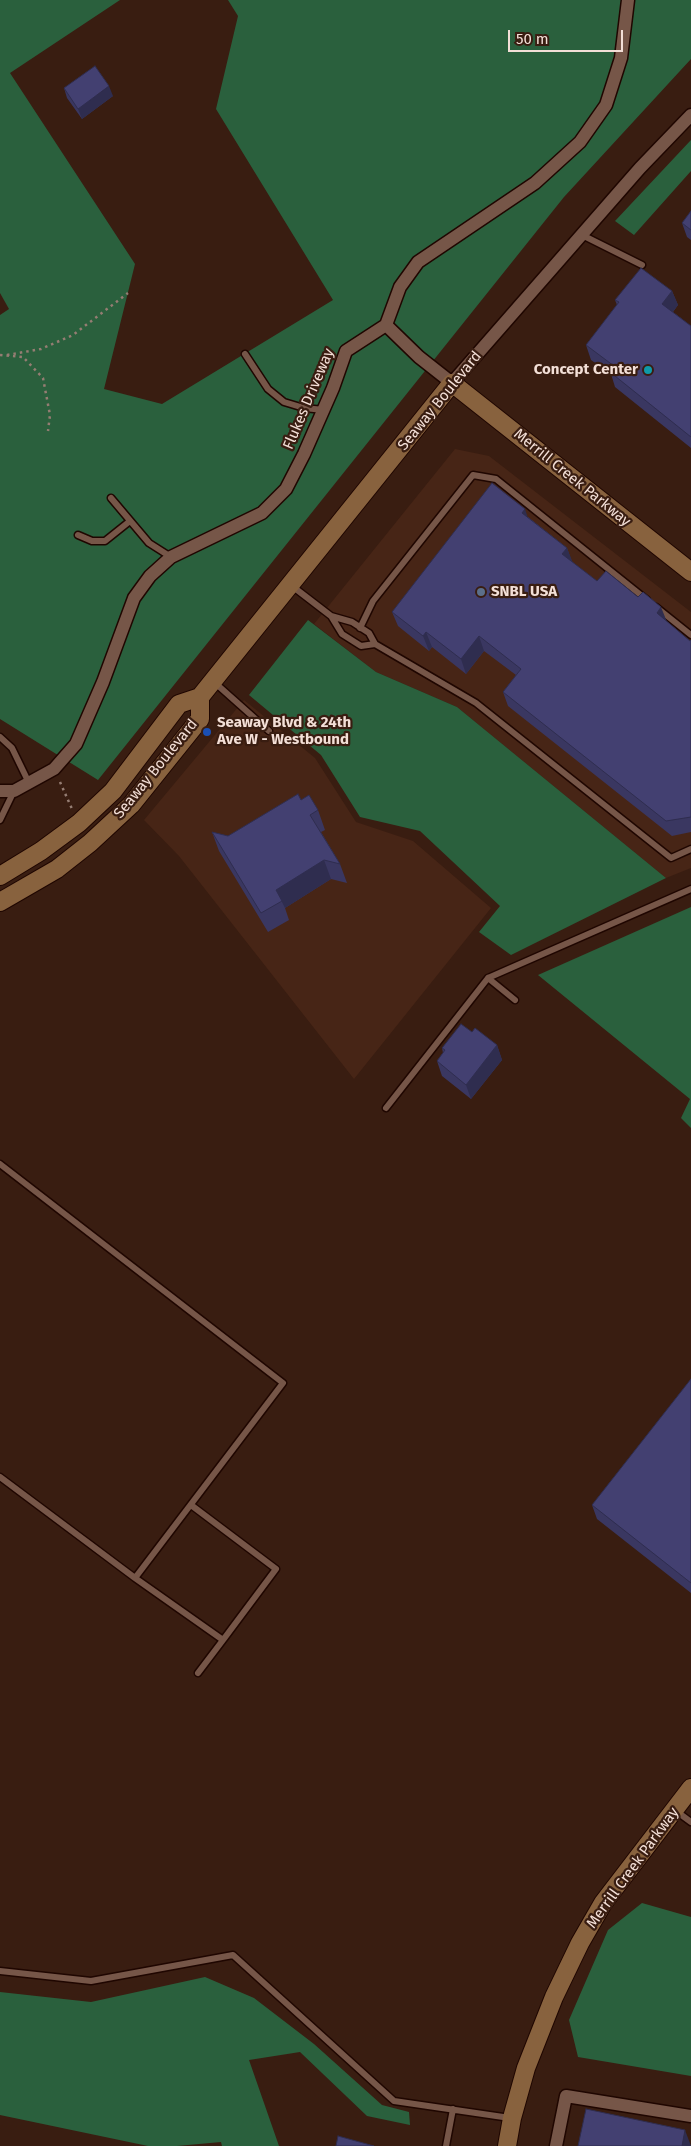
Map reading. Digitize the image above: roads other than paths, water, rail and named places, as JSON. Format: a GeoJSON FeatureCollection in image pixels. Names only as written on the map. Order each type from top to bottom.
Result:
{"type":"FeatureCollection","features":[{"type":"Feature","properties":{"kind":"street"},"geometry":{"type":"LineString","coordinates":[[452,383],[419,357],[386,325],[400,287],[418,262],[535,183],[580,142],[606,105],[621,58],[628,0]]}},
{"type":"Feature","properties":{"kind":"street","name":"Seaway Boulevard"},"geometry":{"type":"LineString","coordinates":[[0,876],[41,851],[79,823],[113,791],[179,704],[200,697],[452,383],[691,115]]}},
{"type":"Feature","properties":{"kind":"street","name":"Flukes Driveway"},"geometry":{"type":"LineString","coordinates":[[0,791],[14,791],[54,769],[76,744],[104,682],[134,598],[150,576],[170,557],[262,513],[286,489],[324,410],[346,351],[386,325]]}},
{"type":"Feature","properties":{"kind":"street","name":"Merrill Creek Parkway"},"geometry":{"type":"LineString","coordinates":[[452,383],[691,572]]}},
{"type":"Feature","properties":{"kind":"street","name":"Seaway Boulevard"},"geometry":{"type":"LineString","coordinates":[[0,902],[57,869],[90,843],[131,805],[200,718],[200,697]]}},
{"type":"Feature","properties":{"kind":"street","name":"Merrill Creek Parkway"},"geometry":{"type":"LineString","coordinates":[[507,2146],[512,2118],[526,2068],[554,1997],[580,1943],[603,1903],[691,1788]]}},
{"type":"Feature","properties":{"kind":"street"},"geometry":{"type":"LineString","coordinates":[[556,2146],[566,2096],[691,2116]]}},
{"type":"Feature","properties":{"kind":"lane"},"geometry":{"type":"LineString","coordinates":[[582,235],[642,265]]}},
{"type":"Feature","properties":{"kind":"lane"},"geometry":{"type":"LineString","coordinates":[[245,354],[268,390],[284,402],[304,408],[324,410]]}},
{"type":"Feature","properties":{"kind":"lane"},"geometry":{"type":"LineString","coordinates":[[360,628],[373,601],[473,475],[496,479],[691,635]]}},
{"type":"Feature","properties":{"kind":"lane"},"geometry":{"type":"LineString","coordinates":[[112,498],[150,543],[170,557]]}},
{"type":"Feature","properties":{"kind":"lane"},"geometry":{"type":"LineString","coordinates":[[78,535],[92,541],[104,541],[130,521]]}},
{"type":"Feature","properties":{"kind":"lane"},"geometry":{"type":"LineString","coordinates":[[290,585],[330,616],[342,634],[361,646],[375,644]]}},
{"type":"Feature","properties":{"kind":"lane"},"geometry":{"type":"LineString","coordinates":[[330,616],[352,622],[369,634],[375,644],[476,703],[671,858],[691,849]]}},
{"type":"Feature","properties":{"kind":"lane"},"geometry":{"type":"LineString","coordinates":[[213,682],[269,731]]}},
{"type":"Feature","properties":{"kind":"lane"},"geometry":{"type":"LineString","coordinates":[[0,737],[12,748],[29,783]]}},
{"type":"Feature","properties":{"kind":"lane"},"geometry":{"type":"LineString","coordinates":[[0,820],[14,791]]}},
{"type":"Feature","properties":{"kind":"lane"},"geometry":{"type":"LineString","coordinates":[[386,1108],[488,978],[691,889]]}},
{"type":"Feature","properties":{"kind":"lane"},"geometry":{"type":"LineString","coordinates":[[488,978],[515,1000]]}},
{"type":"Feature","properties":{"kind":"lane"},"geometry":{"type":"LineString","coordinates":[[0,1164],[283,1383],[135,1578]]}},
{"type":"Feature","properties":{"kind":"lane"},"geometry":{"type":"LineString","coordinates":[[0,1477],[135,1578],[223,1640]]}},
{"type":"Feature","properties":{"kind":"lane"},"geometry":{"type":"LineString","coordinates":[[191,1505],[276,1569],[198,1673]]}},
{"type":"Feature","properties":{"kind":"lane"},"geometry":{"type":"LineString","coordinates":[[674,1810],[691,1822]]}},
{"type":"Feature","properties":{"kind":"lane"},"geometry":{"type":"LineString","coordinates":[[0,1971],[91,1981],[233,1955],[394,2101],[512,2118]]}},
{"type":"Feature","properties":{"kind":"lane"},"geometry":{"type":"LineString","coordinates":[[446,2146],[453,2109]]}},
{"type":"Feature","properties":{"kind":"place","name":"Concept Center"},"geometry":{"type":"Point","coordinates":[648,370]}},
{"type":"Feature","properties":{"kind":"place","name":"SNBL USA"},"geometry":{"type":"Point","coordinates":[481,592]}},
{"type":"Feature","properties":{"kind":"place","name":"Seaway Blvd & 24th Ave W - Westbound"},"geometry":{"type":"Point","coordinates":[207,732]}}]}
